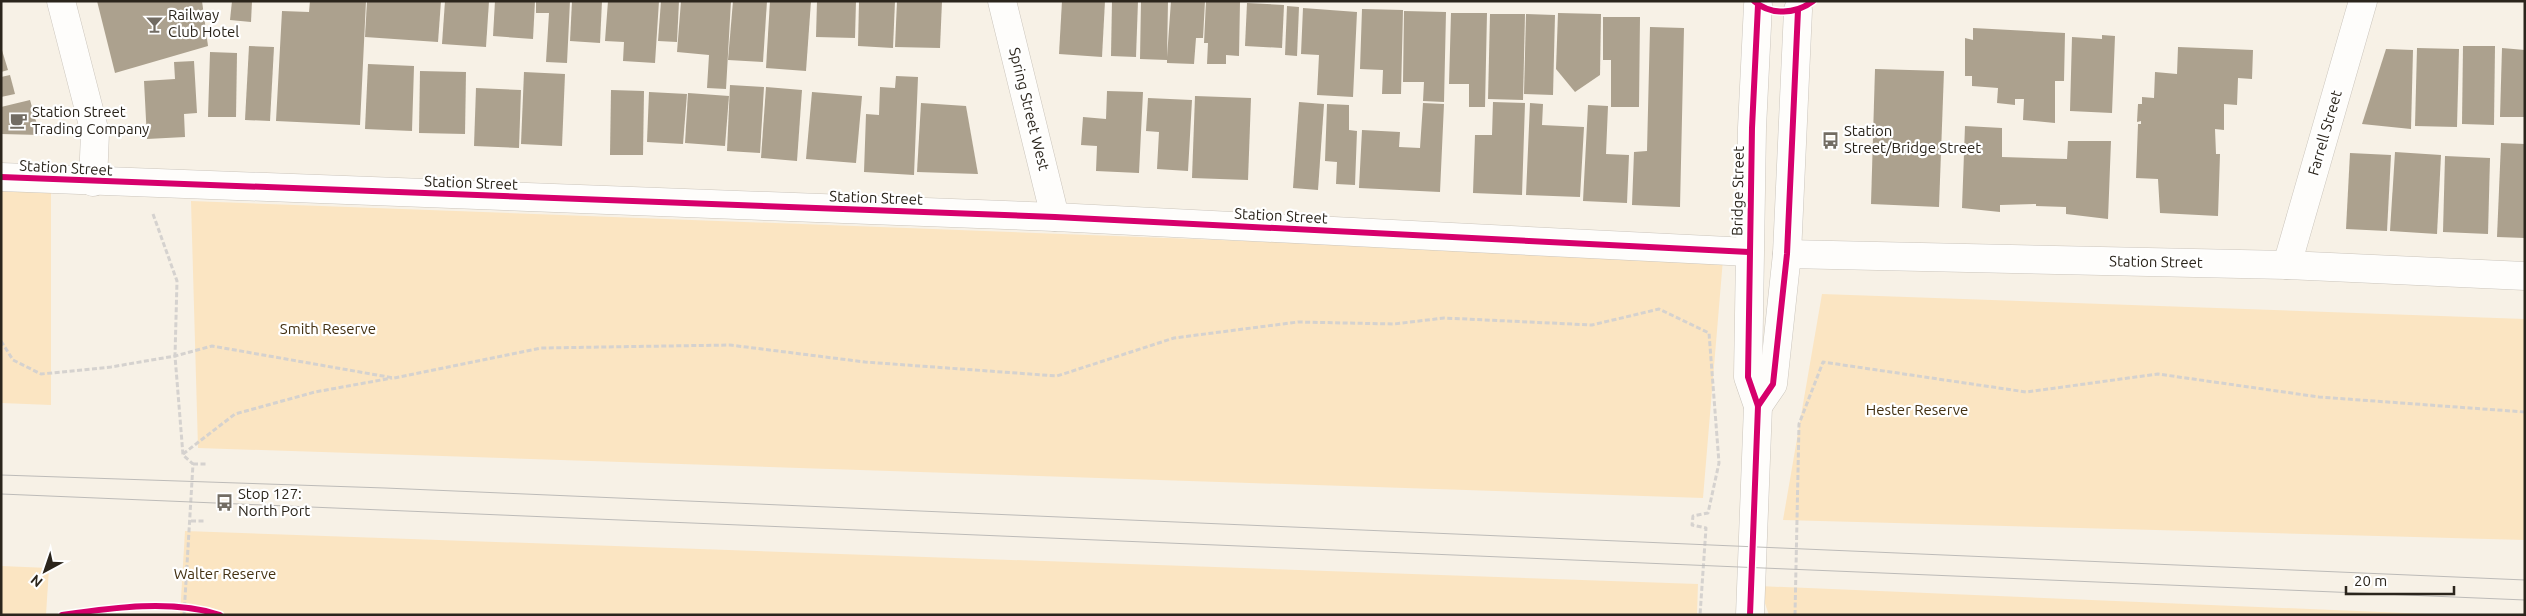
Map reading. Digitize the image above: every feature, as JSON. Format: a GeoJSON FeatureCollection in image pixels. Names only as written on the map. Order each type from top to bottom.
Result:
{"type":"FeatureCollection","features":[{"type":"Feature","properties":{"kind":"street"},"geometry":{"type":"LineString","coordinates":[[61,1],[93,125],[96,150],[93,182]]}},
{"type":"Feature","properties":{"kind":"street","name":"Spring Street West"},"geometry":{"type":"LineString","coordinates":[[1002,1],[1055,217]]}},
{"type":"Feature","properties":{"kind":"street","name":"Farrell Street"},"geometry":{"type":"LineString","coordinates":[[2286,265],[2363,1]]}},
{"type":"Feature","properties":{"kind":"street"},"geometry":{"type":"LineString","coordinates":[[1756,3],[1771,10],[1806,5],[1787,254],[1773,384],[1758,406]]}},
{"type":"Feature","properties":{"kind":"street","name":"Bridge Street"},"geometry":{"type":"LineString","coordinates":[[1750,615],[1758,406],[1748,377],[1749,252],[1756,3]]}},
{"type":"Feature","properties":{"kind":"street","name":"Station Street"},"geometry":{"type":"LineString","coordinates":[[1,177],[93,182],[1055,217],[1749,252]]}},
{"type":"Feature","properties":{"kind":"street","name":"Station Street"},"geometry":{"type":"LineString","coordinates":[[1787,254],[2286,265],[2525,276]]}},
{"type":"Feature","properties":{"kind":"path"},"geometry":{"type":"LineString","coordinates":[[152,183],[154,219],[177,280],[175,356],[183,454],[194,464],[206,464]]}},
{"type":"Feature","properties":{"kind":"path"},"geometry":{"type":"LineString","coordinates":[[183,454],[235,414],[315,392],[541,348],[730,345],[865,362],[1057,376],[1174,338],[1298,322],[1394,324],[1444,318],[1592,325],[1659,309],[1709,334],[1719,463],[1708,513],[1693,516],[1692,525],[1706,528],[1700,615]]}},
{"type":"Feature","properties":{"kind":"path"},"geometry":{"type":"LineString","coordinates":[[1,341],[13,360],[41,374],[110,367],[175,356],[212,346],[394,378]]}},
{"type":"Feature","properties":{"kind":"path"},"geometry":{"type":"LineString","coordinates":[[1795,615],[1799,424],[1823,362],[2026,392],[2158,374],[2319,397],[2525,412]]}},
{"type":"Feature","properties":{"kind":"path"},"geometry":{"type":"LineString","coordinates":[[184,615],[194,464]]}},
{"type":"Feature","properties":{"kind":"path"},"geometry":{"type":"LineString","coordinates":[[191,521],[204,521]]}},
{"type":"Feature","properties":{"kind":"path"},"geometry":{"type":"LineString","coordinates":[[176,606],[193,607]]}},
{"type":"Feature","properties":{"kind":"green space"},"geometry":{"type":"Polygon","coordinates":[[[1,186],[51,187],[51,405],[1,403],[1,186]]]}},
{"type":"Feature","properties":{"kind":"green space","name":"Smith Reserve"},"geometry":{"type":"Polygon","coordinates":[[[191,201],[1723,259],[1703,498],[198,448],[191,201]]]}},
{"type":"Feature","properties":{"kind":"green space","name":"Hester Reserve"},"geometry":{"type":"Polygon","coordinates":[[[1822,294],[2525,319],[2525,540],[1783,520],[1822,294]]]}},
{"type":"Feature","properties":{"kind":"green space","name":"Walter Reserve"},"geometry":{"type":"Polygon","coordinates":[[[185,531],[1698,584],[1697,615],[180,615],[185,531]]]}},
{"type":"Feature","properties":{"kind":"green space"},"geometry":{"type":"Polygon","coordinates":[[[1,566],[49,568],[46,615],[1,615],[1,566]]]}},
{"type":"Feature","properties":{"kind":"green space"},"geometry":{"type":"Polygon","coordinates":[[[1759,586],[2452,615],[1769,615],[1759,586]]]}},
{"type":"Feature","properties":{"kind":"building","name":"Railway Club Hotel"},"geometry":{"type":"Polygon","coordinates":[[[97,1],[202,1],[208,46],[115,73],[97,1]]]}},
{"type":"Feature","properties":{"kind":"building"},"geometry":{"type":"Polygon","coordinates":[[[232,1],[252,1],[251,22],[230,20],[232,1]]]}},
{"type":"Feature","properties":{"kind":"building"},"geometry":{"type":"Polygon","coordinates":[[[310,1],[366,1],[360,125],[276,121],[282,11],[309,12],[310,1]]]}},
{"type":"Feature","properties":{"kind":"building"},"geometry":{"type":"Polygon","coordinates":[[[367,1],[441,1],[438,42],[365,37],[367,1]]]}},
{"type":"Feature","properties":{"kind":"building"},"geometry":{"type":"Polygon","coordinates":[[[445,1],[489,1],[486,47],[442,44],[445,1]]]}},
{"type":"Feature","properties":{"kind":"building"},"geometry":{"type":"Polygon","coordinates":[[[495,1],[535,1],[533,39],[493,36],[495,1]]]}},
{"type":"Feature","properties":{"kind":"building"},"geometry":{"type":"Polygon","coordinates":[[[536,1],[570,1],[567,63],[546,62],[549,13],[536,13],[536,1]]]}},
{"type":"Feature","properties":{"kind":"building"},"geometry":{"type":"Polygon","coordinates":[[[572,1],[602,1],[600,43],[570,41],[572,1]]]}},
{"type":"Feature","properties":{"kind":"building"},"geometry":{"type":"Polygon","coordinates":[[[608,1],[659,1],[655,63],[623,61],[624,42],[605,41],[608,1]]]}},
{"type":"Feature","properties":{"kind":"building"},"geometry":{"type":"Polygon","coordinates":[[[661,1],[679,1],[677,42],[658,41],[661,1]]]}},
{"type":"Feature","properties":{"kind":"building"},"geometry":{"type":"Polygon","coordinates":[[[681,1],[731,1],[726,89],[707,88],[709,55],[677,52],[681,1]]]}},
{"type":"Feature","properties":{"kind":"building"},"geometry":{"type":"Polygon","coordinates":[[[733,1],[767,1],[763,62],[728,60],[733,1]]]}},
{"type":"Feature","properties":{"kind":"building"},"geometry":{"type":"Polygon","coordinates":[[[770,1],[811,1],[806,71],[766,68],[770,1]]]}},
{"type":"Feature","properties":{"kind":"building"},"geometry":{"type":"Polygon","coordinates":[[[817,1],[856,1],[855,38],[816,37],[817,1]]]}},
{"type":"Feature","properties":{"kind":"building"},"geometry":{"type":"Polygon","coordinates":[[[859,1],[895,1],[893,48],[858,46],[859,1]]]}},
{"type":"Feature","properties":{"kind":"building"},"geometry":{"type":"Polygon","coordinates":[[[897,1],[942,1],[940,48],[895,47],[897,1]]]}},
{"type":"Feature","properties":{"kind":"building"},"geometry":{"type":"Polygon","coordinates":[[[1062,1],[1105,1],[1102,57],[1059,54],[1062,1]]]}},
{"type":"Feature","properties":{"kind":"building"},"geometry":{"type":"Polygon","coordinates":[[[1112,1],[1138,1],[1136,57],[1111,56],[1112,1]]]}},
{"type":"Feature","properties":{"kind":"building"},"geometry":{"type":"Polygon","coordinates":[[[1141,1],[1168,1],[1167,57],[1171,1],[1205,1],[1203,38],[1196,38],[1194,64],[1140,59],[1141,1]]]}},
{"type":"Feature","properties":{"kind":"building"},"geometry":{"type":"Polygon","coordinates":[[[1206,1],[1240,2],[1239,56],[1226,55],[1226,64],[1207,64],[1208,43],[1204,43],[1206,1]]]}},
{"type":"Feature","properties":{"kind":"building"},"geometry":{"type":"Polygon","coordinates":[[[1247,3],[1284,5],[1282,48],[1245,46],[1247,3]]]}},
{"type":"Feature","properties":{"kind":"building"},"geometry":{"type":"Polygon","coordinates":[[[1287,6],[1299,7],[1297,56],[1285,55],[1287,6]]]}},
{"type":"Feature","properties":{"kind":"building"},"geometry":{"type":"Polygon","coordinates":[[[1303,8],[1357,12],[1353,97],[1317,95],[1319,55],[1301,54],[1303,8]]]}},
{"type":"Feature","properties":{"kind":"building"},"geometry":{"type":"Polygon","coordinates":[[[1362,9],[1403,10],[1401,94],[1382,94],[1383,70],[1360,69],[1362,9]]]}},
{"type":"Feature","properties":{"kind":"building"},"geometry":{"type":"Polygon","coordinates":[[[1404,11],[1446,12],[1444,102],[1423,101],[1424,82],[1403,82],[1404,11]]]}},
{"type":"Feature","properties":{"kind":"building"},"geometry":{"type":"Polygon","coordinates":[[[1451,13],[1487,13],[1485,107],[1469,107],[1469,84],[1449,84],[1451,13]]]}},
{"type":"Feature","properties":{"kind":"building"},"geometry":{"type":"Polygon","coordinates":[[[1558,13],[1601,14],[1600,75],[1575,92],[1556,69],[1558,13]]]}},
{"type":"Feature","properties":{"kind":"building"},"geometry":{"type":"Polygon","coordinates":[[[1490,14],[1525,14],[1523,100],[1488,99],[1490,14]]]}},
{"type":"Feature","properties":{"kind":"building"},"geometry":{"type":"Polygon","coordinates":[[[1526,14],[1555,15],[1553,95],[1524,94],[1526,14]]]}},
{"type":"Feature","properties":{"kind":"building"},"geometry":{"type":"Polygon","coordinates":[[[1603,17],[1640,17],[1639,107],[1611,107],[1611,60],[1603,60],[1603,17]]]}},
{"type":"Feature","properties":{"kind":"building"},"geometry":{"type":"Polygon","coordinates":[[[1650,27],[1684,28],[1680,207],[1632,205],[1634,152],[1647,151],[1650,27]]]}},
{"type":"Feature","properties":{"kind":"building"},"geometry":{"type":"Polygon","coordinates":[[[1973,28],[2065,33],[2064,81],[2055,81],[2055,123],[2023,120],[2024,99],[2015,99],[2015,105],[1997,103],[1998,88],[1972,86],[1972,76],[1965,76],[1965,38],[1973,40],[1973,28]]]}},
{"type":"Feature","properties":{"kind":"building"},"geometry":{"type":"Polygon","coordinates":[[[2102,35],[2115,36],[2112,113],[2070,111],[2072,37],[2102,39],[2102,35]]]}},
{"type":"Feature","properties":{"kind":"building"},"geometry":{"type":"Polygon","coordinates":[[[249,46],[274,47],[270,121],[245,120],[249,46]]]}},
{"type":"Feature","properties":{"kind":"building"},"geometry":{"type":"Polygon","coordinates":[[[2463,46],[2495,46],[2494,125],[2462,124],[2463,46]]]}},
{"type":"Feature","properties":{"kind":"building"},"geometry":{"type":"Polygon","coordinates":[[[1,47],[8,70],[1,72],[1,47]]]}},
{"type":"Feature","properties":{"kind":"building"},"geometry":{"type":"Polygon","coordinates":[[[2178,47],[2253,50],[2252,79],[2238,78],[2237,105],[2224,104],[2224,130],[2215,129],[2216,154],[2220,154],[2218,216],[2160,213],[2158,179],[2136,178],[2138,124],[2141,124],[2141,121],[2137,122],[2138,104],[2142,104],[2142,97],[2154,98],[2155,72],[2177,74],[2178,47]]]}},
{"type":"Feature","properties":{"kind":"building"},"geometry":{"type":"Polygon","coordinates":[[[2417,48],[2459,49],[2457,127],[2415,126],[2417,48]]]}},
{"type":"Feature","properties":{"kind":"building"},"geometry":{"type":"Polygon","coordinates":[[[2502,48],[2525,50],[2525,117],[2500,117],[2502,48]]]}},
{"type":"Feature","properties":{"kind":"building"},"geometry":{"type":"Polygon","coordinates":[[[2386,49],[2413,50],[2411,129],[2362,124],[2386,49]]]}},
{"type":"Feature","properties":{"kind":"building"},"geometry":{"type":"Polygon","coordinates":[[[210,52],[237,53],[236,117],[208,117],[210,52]]]}},
{"type":"Feature","properties":{"kind":"building"},"geometry":{"type":"Polygon","coordinates":[[[194,61],[197,113],[184,114],[185,137],[147,139],[144,81],[175,79],[174,62],[194,61]]]}},
{"type":"Feature","properties":{"kind":"building"},"geometry":{"type":"Polygon","coordinates":[[[368,64],[414,66],[412,131],[365,129],[368,64]]]}},
{"type":"Feature","properties":{"kind":"building"},"geometry":{"type":"Polygon","coordinates":[[[1875,69],[1944,71],[1939,207],[1871,204],[1875,69]]]}},
{"type":"Feature","properties":{"kind":"building"},"geometry":{"type":"Polygon","coordinates":[[[420,71],[466,72],[465,134],[419,133],[420,71]]]}},
{"type":"Feature","properties":{"kind":"building"},"geometry":{"type":"Polygon","coordinates":[[[524,72],[565,74],[562,146],[521,144],[524,72]]]}},
{"type":"Feature","properties":{"kind":"building"},"geometry":{"type":"Polygon","coordinates":[[[10,75],[15,94],[1,97],[1,77],[10,75]]]}},
{"type":"Feature","properties":{"kind":"building"},"geometry":{"type":"Polygon","coordinates":[[[896,76],[918,77],[914,175],[864,172],[866,114],[879,115],[880,87],[895,88],[896,76]]]}},
{"type":"Feature","properties":{"kind":"building"},"geometry":{"type":"Polygon","coordinates":[[[730,85],[764,87],[760,153],[727,151],[730,85]]]}},
{"type":"Feature","properties":{"kind":"building"},"geometry":{"type":"Polygon","coordinates":[[[766,87],[802,90],[797,161],[761,158],[766,87]]]}},
{"type":"Feature","properties":{"kind":"building"},"geometry":{"type":"Polygon","coordinates":[[[476,88],[521,90],[519,148],[474,146],[476,88]]]}},
{"type":"Feature","properties":{"kind":"building"},"geometry":{"type":"Polygon","coordinates":[[[611,90],[644,91],[643,155],[610,155],[611,90]]]}},
{"type":"Feature","properties":{"kind":"building"},"geometry":{"type":"Polygon","coordinates":[[[1107,91],[1143,92],[1139,173],[1096,171],[1097,146],[1081,145],[1083,117],[1106,119],[1107,91]]]}},
{"type":"Feature","properties":{"kind":"building"},"geometry":{"type":"Polygon","coordinates":[[[649,92],[687,94],[683,144],[647,142],[649,92]]]}},
{"type":"Feature","properties":{"kind":"building"},"geometry":{"type":"Polygon","coordinates":[[[812,92],[862,96],[856,163],[806,159],[812,92]]]}},
{"type":"Feature","properties":{"kind":"building"},"geometry":{"type":"Polygon","coordinates":[[[688,93],[729,96],[725,146],[685,143],[688,93]]]}},
{"type":"Feature","properties":{"kind":"building"},"geometry":{"type":"Polygon","coordinates":[[[1195,96],[1251,98],[1248,180],[1192,178],[1195,96]]]}},
{"type":"Feature","properties":{"kind":"building"},"geometry":{"type":"Polygon","coordinates":[[[1148,98],[1192,100],[1188,171],[1157,169],[1159,132],[1146,131],[1148,98]]]}},
{"type":"Feature","properties":{"kind":"building","name":"Station Street Trading Company"},"geometry":{"type":"Polygon","coordinates":[[[30,100],[40,135],[1,134],[1,107],[30,100]]]}},
{"type":"Feature","properties":{"kind":"building"},"geometry":{"type":"Polygon","coordinates":[[[1299,102],[1324,104],[1318,190],[1293,188],[1299,102]]]}},
{"type":"Feature","properties":{"kind":"building"},"geometry":{"type":"Polygon","coordinates":[[[1493,102],[1525,103],[1522,195],[1473,193],[1475,135],[1492,135],[1493,102]]]}},
{"type":"Feature","properties":{"kind":"building"},"geometry":{"type":"Polygon","coordinates":[[[921,103],[966,106],[978,174],[917,172],[921,103]]]}},
{"type":"Feature","properties":{"kind":"building"},"geometry":{"type":"Polygon","coordinates":[[[1423,103],[1444,104],[1440,192],[1359,188],[1362,130],[1400,132],[1399,147],[1420,148],[1423,103]]]}},
{"type":"Feature","properties":{"kind":"building"},"geometry":{"type":"Polygon","coordinates":[[[1530,103],[1543,104],[1542,125],[1584,127],[1580,197],[1526,195],[1530,103]]]}},
{"type":"Feature","properties":{"kind":"building"},"geometry":{"type":"Polygon","coordinates":[[[1327,104],[1349,105],[1349,130],[1357,131],[1355,185],[1336,184],[1337,162],[1325,161],[1327,104]]]}},
{"type":"Feature","properties":{"kind":"building"},"geometry":{"type":"Polygon","coordinates":[[[1588,105],[1608,106],[1606,154],[1629,155],[1627,203],[1583,201],[1588,105]]]}},
{"type":"Feature","properties":{"kind":"building"},"geometry":{"type":"Polygon","coordinates":[[[1965,126],[2002,128],[2002,157],[2067,159],[2068,141],[2111,141],[2108,219],[2066,214],[2066,207],[2036,206],[2036,204],[2000,205],[2000,212],[1962,208],[1965,126]]]}},
{"type":"Feature","properties":{"kind":"building"},"geometry":{"type":"Polygon","coordinates":[[[2501,143],[2525,144],[2525,238],[2497,237],[2501,143]]]}},
{"type":"Feature","properties":{"kind":"building"},"geometry":{"type":"Polygon","coordinates":[[[2395,152],[2441,155],[2437,234],[2390,231],[2395,152]]]}},
{"type":"Feature","properties":{"kind":"building"},"geometry":{"type":"Polygon","coordinates":[[[2350,153],[2391,155],[2387,231],[2346,229],[2350,153]]]}},
{"type":"Feature","properties":{"kind":"building"},"geometry":{"type":"Polygon","coordinates":[[[2445,156],[2490,158],[2488,234],[2443,232],[2445,156]]]}},
{"type":"Feature","properties":{"kind":"tram line"},"geometry":{"type":"LineString","coordinates":[[1,475],[385,488],[2525,580]]}},
{"type":"Feature","properties":{"kind":"tram line"},"geometry":{"type":"LineString","coordinates":[[1,494],[2525,600]]}},
{"type":"Feature","properties":{"kind":"cycle path"},"geometry":{"type":"LineString","coordinates":[[1754,1],[1768,9],[1784,12],[1799,9],[1813,1]]}},
{"type":"Feature","properties":{"kind":"cycle path"},"geometry":{"type":"LineString","coordinates":[[1750,615],[1758,406],[1748,377],[1752,128],[1758,5]]}},
{"type":"Feature","properties":{"kind":"cycle path"},"geometry":{"type":"LineString","coordinates":[[1758,406],[1773,384],[1787,254],[1798,10]]}},
{"type":"Feature","properties":{"kind":"cycle path"},"geometry":{"type":"LineString","coordinates":[[1,177],[1055,217],[1749,252]]}},
{"type":"Feature","properties":{"kind":"cycle path"},"geometry":{"type":"LineString","coordinates":[[62,615],[141,606],[182,607],[220,615]]}},
{"type":"Feature","properties":{"kind":"place","name":"Railway Club Hotel"},"geometry":{"type":"Point","coordinates":[154,24]}},
{"type":"Feature","properties":{"kind":"place","name":"Station Street Trading Company"},"geometry":{"type":"Point","coordinates":[18,121]}},
{"type":"Feature","properties":{"kind":"place","name":"Station Street/Bridge Street"},"geometry":{"type":"Point","coordinates":[1830,140]}},
{"type":"Feature","properties":{"kind":"place","name":"Stop 127: North Port"},"geometry":{"type":"Point","coordinates":[224,503]}}]}
